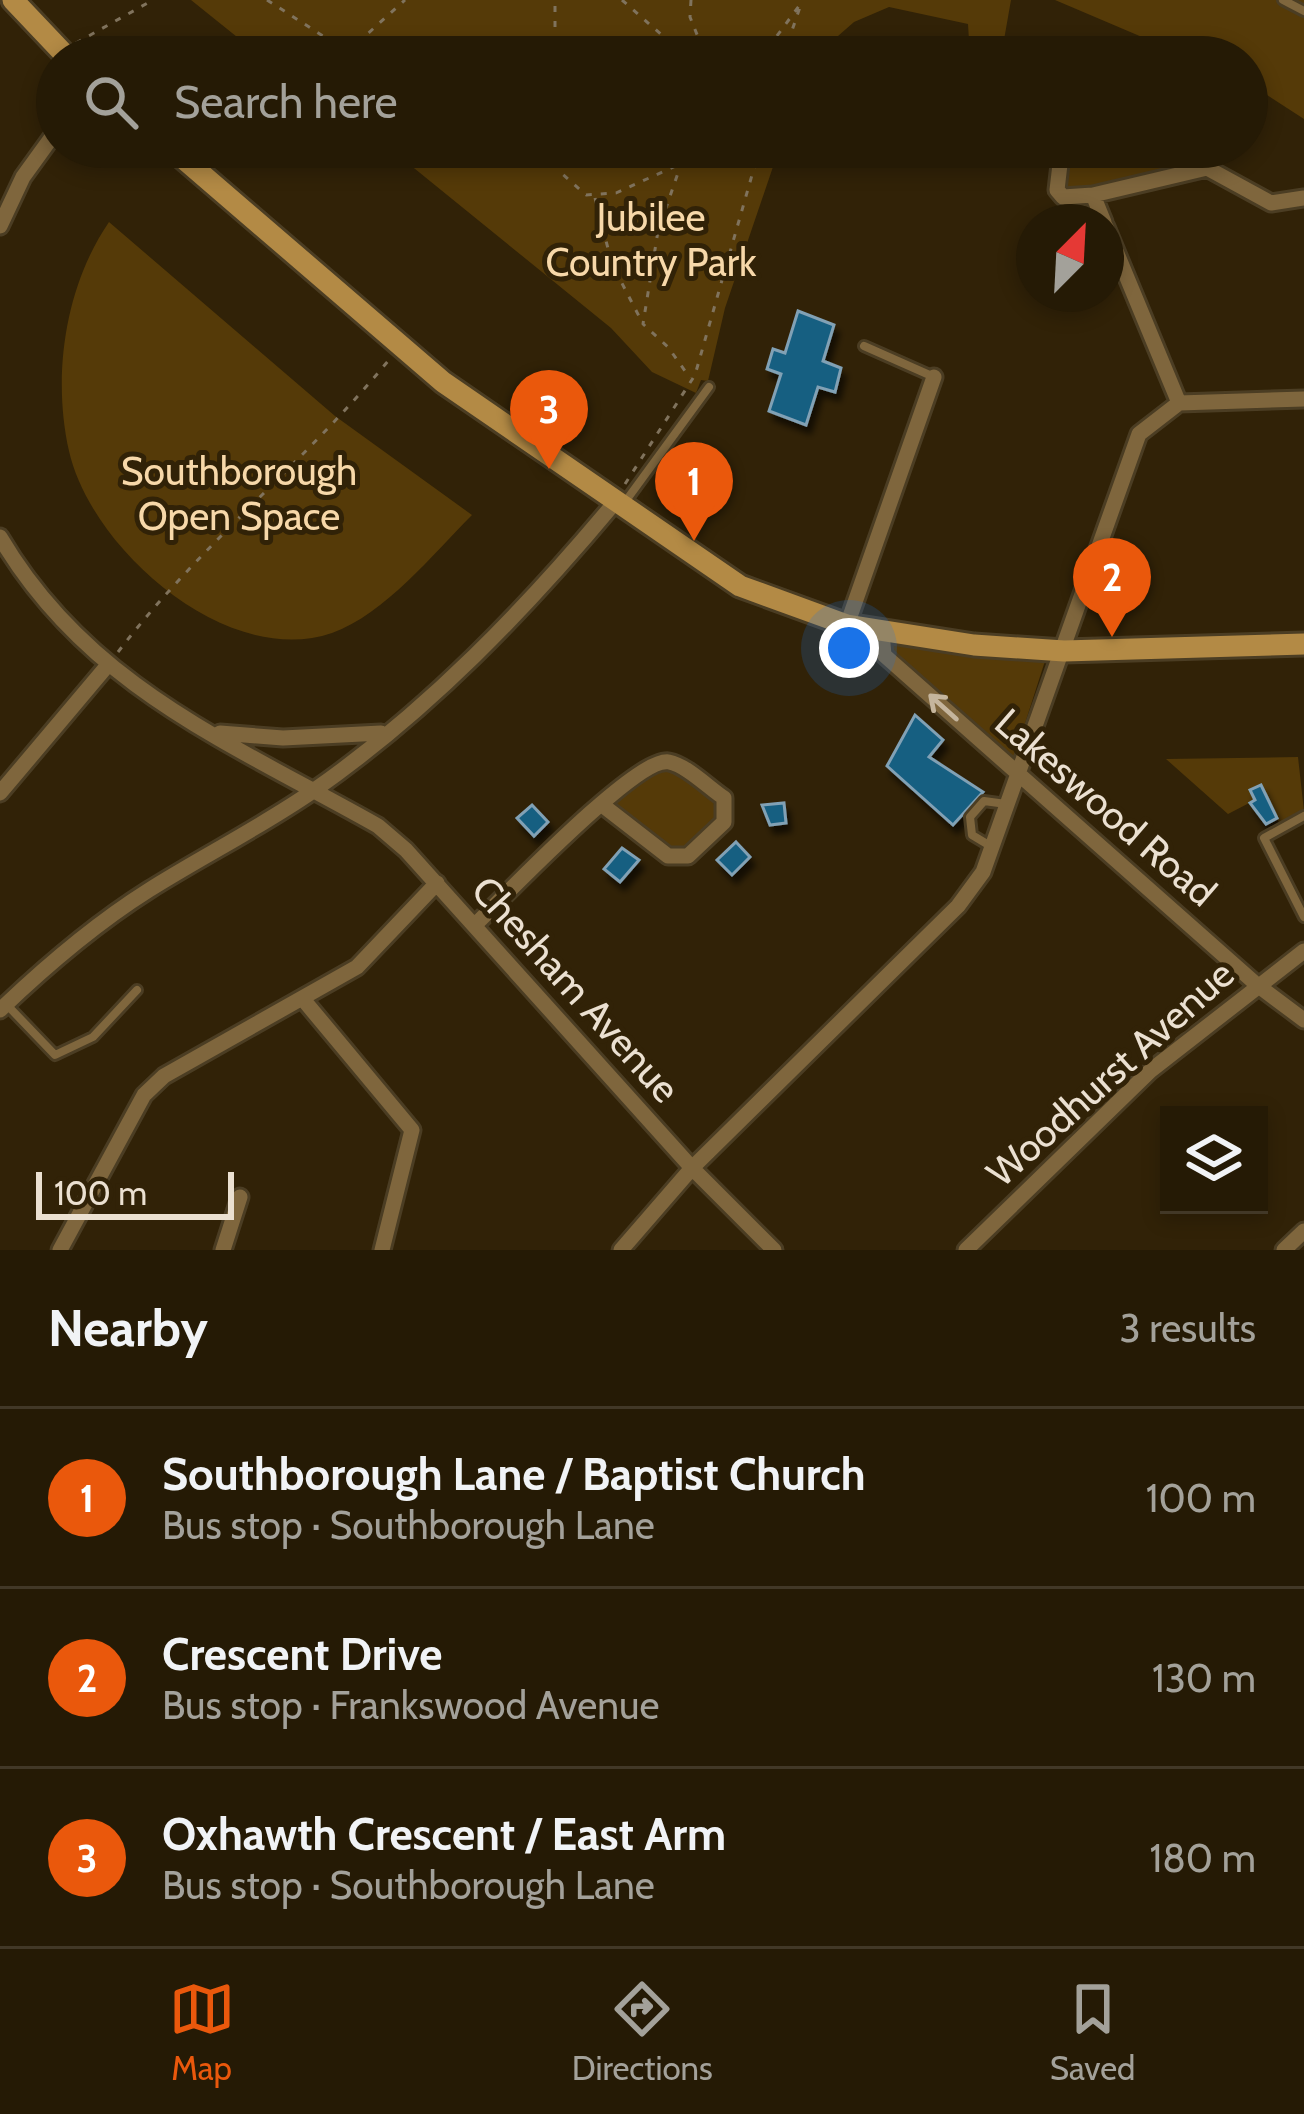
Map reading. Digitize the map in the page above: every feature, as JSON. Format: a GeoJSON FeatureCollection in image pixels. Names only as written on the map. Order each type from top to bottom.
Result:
{"type":"FeatureCollection","features":[{"type":"Feature","properties":{"kind":"street"},"geometry":{"type":"LineString","coordinates":[[13,0],[47,36]]}},
{"type":"Feature","properties":{"kind":"street"},"geometry":{"type":"LineString","coordinates":[[0,226],[36,159]]}},
{"type":"Feature","properties":{"kind":"street"},"geometry":{"type":"LineString","coordinates":[[194,168],[443,382],[740,586],[882,633],[1064,651],[1304,644]]}},
{"type":"Feature","properties":{"kind":"street"},"geometry":{"type":"LineString","coordinates":[[1060,168],[1057,190],[1064,197],[1093,195],[1207,169],[1270,203],[1304,198]]}},
{"type":"Feature","properties":{"kind":"street"},"geometry":{"type":"LineString","coordinates":[[1093,195],[1097,204]]}},
{"type":"Feature","properties":{"kind":"street"},"geometry":{"type":"LineString","coordinates":[[1124,270],[1179,403]]}},
{"type":"Feature","properties":{"kind":"street"},"geometry":{"type":"LineString","coordinates":[[847,625],[934,377]]}},
{"type":"Feature","properties":{"kind":"street"},"geometry":{"type":"LineString","coordinates":[[621,1250],[692,1168],[958,906],[983,872],[1139,434],[1179,403],[1304,399]]}},
{"type":"Feature","properties":{"kind":"street"},"geometry":{"type":"LineString","coordinates":[[3,1007],[50,962],[144,893],[314,790],[508,627],[619,504]]}},
{"type":"Feature","properties":{"kind":"street","name":"Chesham Avenue"},"geometry":{"type":"LineString","coordinates":[[0,537],[57,620],[107,666],[205,730],[378,826],[437,883],[692,1168],[773,1250]]}},
{"type":"Feature","properties":{"kind":"street","name":"Lakeswood Road"},"geometry":{"type":"LineString","coordinates":[[882,633],[884,655],[1256,984],[1304,1019]]}},
{"type":"Feature","properties":{"kind":"street"},"geometry":{"type":"LineString","coordinates":[[0,793],[107,666]]}},
{"type":"Feature","properties":{"kind":"street"},"geometry":{"type":"LineString","coordinates":[[205,730],[284,738],[384,732]]}},
{"type":"Feature","properties":{"kind":"street"},"geometry":{"type":"LineString","coordinates":[[475,925],[601,804],[646,764],[670,762],[724,798],[724,822],[688,856],[668,856],[601,804]]}},
{"type":"Feature","properties":{"kind":"street"},"geometry":{"type":"LineString","coordinates":[[59,1250],[143,1095],[164,1076],[357,967],[437,883]]}},
{"type":"Feature","properties":{"kind":"street","name":"Woodhurst Avenue"},"geometry":{"type":"LineString","coordinates":[[966,1250],[1150,1071],[1304,951]]}},
{"type":"Feature","properties":{"kind":"street"},"geometry":{"type":"LineString","coordinates":[[302,998],[412,1130],[382,1250]]}},
{"type":"Feature","properties":{"kind":"street"},"geometry":{"type":"LineString","coordinates":[[223,1250],[240,1197]]}},
{"type":"Feature","properties":{"kind":"street"},"geometry":{"type":"LineString","coordinates":[[1284,1250],[1304,1231]]}},
{"type":"Feature","properties":{"kind":"lane"},"geometry":{"type":"LineString","coordinates":[[1283,0],[1304,11]]}},
{"type":"Feature","properties":{"kind":"lane"},"geometry":{"type":"LineString","coordinates":[[864,346],[934,377]]}},
{"type":"Feature","properties":{"kind":"lane"},"geometry":{"type":"LineString","coordinates":[[619,504],[709,387]]}},
{"type":"Feature","properties":{"kind":"lane"},"geometry":{"type":"LineString","coordinates":[[992,847],[972,835],[970,817],[984,801],[1007,804]]}},
{"type":"Feature","properties":{"kind":"lane"},"geometry":{"type":"LineString","coordinates":[[1304,816],[1264,838],[1304,917]]}},
{"type":"Feature","properties":{"kind":"lane"},"geometry":{"type":"LineString","coordinates":[[3,1007],[55,1055],[93,1037],[137,990]]}},
{"type":"Feature","properties":{"kind":"path"},"geometry":{"type":"LineString","coordinates":[[94,36],[153,0]]}},
{"type":"Feature","properties":{"kind":"path"},"geometry":{"type":"LineString","coordinates":[[267,0],[323,36]]}},
{"type":"Feature","properties":{"kind":"path"},"geometry":{"type":"LineString","coordinates":[[361,36],[404,0]]}},
{"type":"Feature","properties":{"kind":"path"},"geometry":{"type":"LineString","coordinates":[[555,36],[556,0]]}},
{"type":"Feature","properties":{"kind":"path"},"geometry":{"type":"LineString","coordinates":[[622,0],[663,36]]}},
{"type":"Feature","properties":{"kind":"path"},"geometry":{"type":"LineString","coordinates":[[691,0],[698,36]]}},
{"type":"Feature","properties":{"kind":"path"},"geometry":{"type":"LineString","coordinates":[[777,36],[802,1]]}},
{"type":"Feature","properties":{"kind":"path"},"geometry":{"type":"LineString","coordinates":[[790,36],[802,1]]}},
{"type":"Feature","properties":{"kind":"path"},"geometry":{"type":"LineString","coordinates":[[559,168],[567,182],[594,196],[677,168]]}},
{"type":"Feature","properties":{"kind":"path"},"geometry":{"type":"LineString","coordinates":[[643,324],[658,231],[679,168]]}},
{"type":"Feature","properties":{"kind":"path"},"geometry":{"type":"LineString","coordinates":[[619,504],[692,381],[754,168]]}},
{"type":"Feature","properties":{"kind":"path"},"geometry":{"type":"LineString","coordinates":[[594,196],[612,264],[643,324],[668,346],[692,381]]}},
{"type":"Feature","properties":{"kind":"path"},"geometry":{"type":"LineString","coordinates":[[107,666],[166,588],[340,419],[401,345]]}},
{"type":"Feature","properties":{"kind":"green space"},"geometry":{"type":"Polygon","coordinates":[[[191,0],[1011,0],[1005,36],[969,36],[968,24],[889,7],[854,22],[838,36],[236,36],[191,0]]]}},
{"type":"Feature","properties":{"kind":"green space"},"geometry":{"type":"Polygon","coordinates":[[[1055,0],[1304,0],[1304,119],[1268,96],[1268,36],[1140,36],[1055,0]]]}},
{"type":"Feature","properties":{"kind":"green space","name":"Jubilee Country Park"},"geometry":{"type":"Polygon","coordinates":[[[414,168],[773,168],[725,308],[708,381],[701,380],[696,393],[652,372],[611,328],[414,168]]]}},
{"type":"Feature","properties":{"kind":"green space"},"geometry":{"type":"Polygon","coordinates":[[[1064,168],[1169,168],[1072,191],[1062,188],[1064,168]]]}},
{"type":"Feature","properties":{"kind":"green space","name":"Southborough Open Space"},"geometry":{"type":"Polygon","coordinates":[[[109,222],[335,416],[472,515],[371,612],[332,633],[291,640],[250,634],[208,617],[169,592],[105,526],[82,488],[69,451],[62,393],[73,303],[109,222]]]}},
{"type":"Feature","properties":{"kind":"green space"},"geometry":{"type":"Polygon","coordinates":[[[893,642],[1045,661],[1012,764],[892,654],[893,642]]]}},
{"type":"Feature","properties":{"kind":"green space"},"geometry":{"type":"Polygon","coordinates":[[[1298,757],[1304,811],[1280,825],[1260,785],[1250,790],[1255,800],[1228,814],[1166,759],[1298,757]]]}},
{"type":"Feature","properties":{"kind":"green space"},"geometry":{"type":"Polygon","coordinates":[[[670,770],[713,797],[716,821],[684,851],[667,849],[612,804],[648,771],[670,770]]]}},
{"type":"Feature","properties":{"kind":"building"},"geometry":{"type":"Polygon","coordinates":[[[798,311],[834,325],[823,361],[841,368],[835,392],[818,387],[806,425],[769,411],[781,374],[767,369],[773,349],[785,353],[798,311]]]}},
{"type":"Feature","properties":{"kind":"building"},"geometry":{"type":"Polygon","coordinates":[[[915,715],[943,740],[929,757],[983,792],[953,825],[887,766],[915,715]]]}},
{"type":"Feature","properties":{"kind":"building"},"geometry":{"type":"Polygon","coordinates":[[[1261,785],[1277,818],[1266,824],[1250,803],[1255,800],[1250,790],[1261,785]]]}},
{"type":"Feature","properties":{"kind":"building"},"geometry":{"type":"Polygon","coordinates":[[[784,803],[786,823],[770,825],[762,805],[784,803]]]}},
{"type":"Feature","properties":{"kind":"building"},"geometry":{"type":"Polygon","coordinates":[[[532,805],[548,822],[534,836],[517,818],[532,805]]]}},
{"type":"Feature","properties":{"kind":"building"},"geometry":{"type":"Polygon","coordinates":[[[736,842],[750,857],[732,875],[717,860],[736,842]]]}},
{"type":"Feature","properties":{"kind":"building"},"geometry":{"type":"Polygon","coordinates":[[[622,848],[639,860],[620,882],[604,869],[622,848]]]}},
{"type":"Feature","properties":{"kind":"place","name":"Oxhawth Crescent / East Arm"},"geometry":{"type":"Point","coordinates":[549,469]}},
{"type":"Feature","properties":{"kind":"place","name":"Southborough Lane / Baptist Church"},"geometry":{"type":"Point","coordinates":[694,541]}},
{"type":"Feature","properties":{"kind":"place","name":"Crescent Drive"},"geometry":{"type":"Point","coordinates":[1112,637]}}]}
